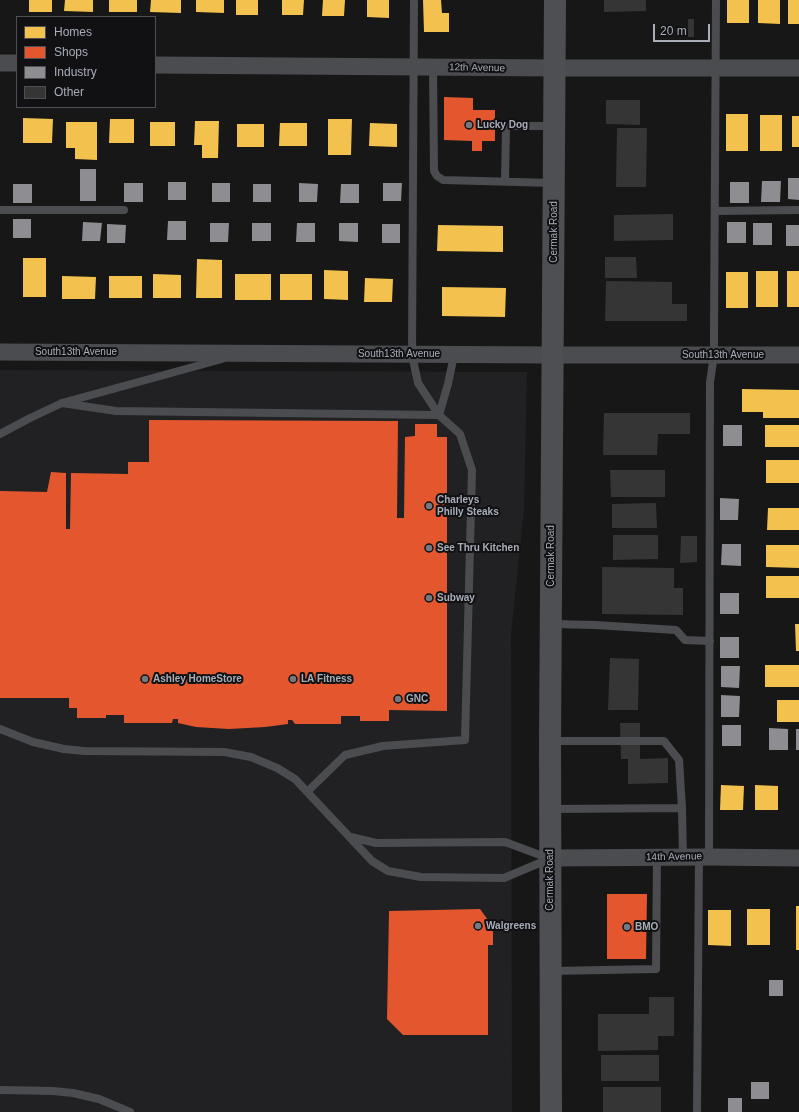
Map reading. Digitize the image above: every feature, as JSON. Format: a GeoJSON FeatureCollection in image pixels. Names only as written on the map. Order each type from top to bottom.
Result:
{"type":"FeatureCollection","features":[{"type":"Feature","properties":{"kind":"main road","name":"Cermak Road"},"geometry":{"type":"LineString","coordinates":[[551,1112],[550,741],[556,0]]}},
{"type":"Feature","properties":{"kind":"street"},"geometry":{"type":"LineString","coordinates":[[0,63],[16,63]]}},
{"type":"Feature","properties":{"kind":"street","name":"12th Avenue"},"geometry":{"type":"LineString","coordinates":[[156,65],[799,68]]}},
{"type":"Feature","properties":{"kind":"street","name":"South13th Avenue"},"geometry":{"type":"LineString","coordinates":[[0,352],[412,355],[799,355]]}},
{"type":"Feature","properties":{"kind":"street","name":"14th Avenue"},"geometry":{"type":"LineString","coordinates":[[550,858],[799,858]]}},
{"type":"Feature","properties":{"kind":"lane"},"geometry":{"type":"LineString","coordinates":[[307,792],[345,755],[383,746],[465,740],[472,470],[460,434],[439,415],[418,383],[412,355],[414,0]]}},
{"type":"Feature","properties":{"kind":"lane"},"geometry":{"type":"LineString","coordinates":[[697,1112],[697,857],[710,641],[710,382],[714,355],[716,0]]}},
{"type":"Feature","properties":{"kind":"lane"},"geometry":{"type":"LineString","coordinates":[[433,67],[434,171],[437,176],[443,180],[554,183]]}},
{"type":"Feature","properties":{"kind":"lane"},"geometry":{"type":"LineString","coordinates":[[505,181],[506,127],[555,126]]}},
{"type":"Feature","properties":{"kind":"lane"},"geometry":{"type":"LineString","coordinates":[[0,210],[124,210]]}},
{"type":"Feature","properties":{"kind":"lane"},"geometry":{"type":"LineString","coordinates":[[715,211],[799,210]]}},
{"type":"Feature","properties":{"kind":"lane"},"geometry":{"type":"LineString","coordinates":[[0,434],[62,403],[242,353]]}},
{"type":"Feature","properties":{"kind":"lane"},"geometry":{"type":"LineString","coordinates":[[439,415],[448,384],[454,355]]}},
{"type":"Feature","properties":{"kind":"lane"},"geometry":{"type":"LineString","coordinates":[[62,403],[116,411],[439,415]]}},
{"type":"Feature","properties":{"kind":"lane"},"geometry":{"type":"LineString","coordinates":[[551,624],[676,630],[685,640],[710,641]]}},
{"type":"Feature","properties":{"kind":"lane"},"geometry":{"type":"LineString","coordinates":[[0,729],[33,742],[48,746],[84,751],[224,752],[251,757],[277,768],[295,780],[372,861],[388,871],[421,877],[504,878],[550,858]]}},
{"type":"Feature","properties":{"kind":"lane"},"geometry":{"type":"LineString","coordinates":[[550,741],[664,741],[679,760],[682,808],[697,857]]}},
{"type":"Feature","properties":{"kind":"lane"},"geometry":{"type":"LineString","coordinates":[[550,809],[682,808]]}},
{"type":"Feature","properties":{"kind":"lane"},"geometry":{"type":"LineString","coordinates":[[350,837],[376,843],[505,842],[550,858]]}},
{"type":"Feature","properties":{"kind":"lane"},"geometry":{"type":"LineString","coordinates":[[550,971],[656,969],[657,857]]}},
{"type":"Feature","properties":{"kind":"lane"},"geometry":{"type":"LineString","coordinates":[[0,1090],[53,1090],[73,1093],[99,1099],[130,1112]]}},
{"type":"Feature","properties":{"kind":"shaded area"},"geometry":{"type":"Polygon","coordinates":[[[0,370],[527,372],[524,509],[511,635],[512,1112],[0,1112],[0,370]]]}},
{"type":"Feature","properties":{"kind":"building: Homes"},"geometry":{"type":"Polygon","coordinates":[[[29,0],[52,0],[52,12],[29,12],[29,0]]]}},
{"type":"Feature","properties":{"kind":"building: Homes"},"geometry":{"type":"Polygon","coordinates":[[[65,0],[93,0],[93,12],[64,11],[65,0]]]}},
{"type":"Feature","properties":{"kind":"building: Homes"},"geometry":{"type":"Polygon","coordinates":[[[109,0],[137,0],[137,12],[109,12],[109,0]]]}},
{"type":"Feature","properties":{"kind":"building: Homes"},"geometry":{"type":"Polygon","coordinates":[[[151,0],[181,0],[181,13],[150,12],[151,0]]]}},
{"type":"Feature","properties":{"kind":"building: Homes"},"geometry":{"type":"Polygon","coordinates":[[[196,0],[224,0],[224,13],[196,12],[196,0]]]}},
{"type":"Feature","properties":{"kind":"building: Homes"},"geometry":{"type":"Polygon","coordinates":[[[236,0],[258,0],[258,15],[236,15],[236,0]]]}},
{"type":"Feature","properties":{"kind":"building: Homes"},"geometry":{"type":"Polygon","coordinates":[[[282,0],[304,0],[303,15],[282,15],[282,0]]]}},
{"type":"Feature","properties":{"kind":"building: Homes"},"geometry":{"type":"Polygon","coordinates":[[[323,0],[345,0],[344,16],[322,16],[323,0]]]}},
{"type":"Feature","properties":{"kind":"building: Homes"},"geometry":{"type":"Polygon","coordinates":[[[367,0],[389,0],[389,18],[367,17],[367,0]]]}},
{"type":"Feature","properties":{"kind":"building: Homes"},"geometry":{"type":"Polygon","coordinates":[[[423,0],[441,0],[442,13],[449,13],[449,32],[424,32],[423,0]]]}},
{"type":"Feature","properties":{"kind":"building: Homes"},"geometry":{"type":"Polygon","coordinates":[[[727,0],[749,0],[749,23],[727,23],[727,0]]]}},
{"type":"Feature","properties":{"kind":"building: Homes"},"geometry":{"type":"Polygon","coordinates":[[[758,0],[780,0],[780,24],[758,23],[758,0]]]}},
{"type":"Feature","properties":{"kind":"building: Homes"},"geometry":{"type":"Polygon","coordinates":[[[788,0],[799,0],[799,24],[788,24],[788,0]]]}},
{"type":"Feature","properties":{"kind":"building: Homes"},"geometry":{"type":"Polygon","coordinates":[[[726,114],[748,114],[748,151],[726,151],[726,114]]]}},
{"type":"Feature","properties":{"kind":"building: Homes"},"geometry":{"type":"Polygon","coordinates":[[[760,115],[782,115],[782,151],[760,151],[760,115]]]}},
{"type":"Feature","properties":{"kind":"building: Homes"},"geometry":{"type":"Polygon","coordinates":[[[792,116],[799,116],[799,147],[792,147],[792,116]]]}},
{"type":"Feature","properties":{"kind":"building: Homes"},"geometry":{"type":"Polygon","coordinates":[[[23,118],[53,119],[52,143],[23,143],[23,118]]]}},
{"type":"Feature","properties":{"kind":"building: Homes"},"geometry":{"type":"Polygon","coordinates":[[[110,119],[134,119],[134,143],[109,143],[110,119]]]}},
{"type":"Feature","properties":{"kind":"building: Homes"},"geometry":{"type":"Polygon","coordinates":[[[328,119],[352,119],[351,155],[328,155],[328,119]]]}},
{"type":"Feature","properties":{"kind":"building: Homes"},"geometry":{"type":"Polygon","coordinates":[[[195,121],[219,121],[218,158],[202,158],[202,145],[194,145],[195,121]]]}},
{"type":"Feature","properties":{"kind":"building: Homes"},"geometry":{"type":"Polygon","coordinates":[[[66,122],[97,122],[97,160],[75,159],[75,148],[66,148],[66,122]]]}},
{"type":"Feature","properties":{"kind":"building: Homes"},"geometry":{"type":"Polygon","coordinates":[[[150,122],[175,122],[175,146],[150,146],[150,122]]]}},
{"type":"Feature","properties":{"kind":"building: Homes"},"geometry":{"type":"Polygon","coordinates":[[[280,123],[307,123],[307,146],[279,146],[280,123]]]}},
{"type":"Feature","properties":{"kind":"building: Homes"},"geometry":{"type":"Polygon","coordinates":[[[370,123],[397,124],[397,147],[369,146],[370,123]]]}},
{"type":"Feature","properties":{"kind":"building: Homes"},"geometry":{"type":"Polygon","coordinates":[[[237,124],[264,124],[264,147],[237,147],[237,124]]]}},
{"type":"Feature","properties":{"kind":"building: Homes"},"geometry":{"type":"Polygon","coordinates":[[[438,225],[503,226],[503,252],[437,251],[438,225]]]}},
{"type":"Feature","properties":{"kind":"building: Homes"},"geometry":{"type":"Polygon","coordinates":[[[23,258],[46,258],[46,297],[23,297],[23,258]]]}},
{"type":"Feature","properties":{"kind":"building: Homes"},"geometry":{"type":"Polygon","coordinates":[[[197,259],[222,260],[222,298],[196,298],[197,259]]]}},
{"type":"Feature","properties":{"kind":"building: Homes"},"geometry":{"type":"Polygon","coordinates":[[[324,270],[348,271],[348,300],[324,299],[324,270]]]}},
{"type":"Feature","properties":{"kind":"building: Homes"},"geometry":{"type":"Polygon","coordinates":[[[756,271],[778,271],[778,307],[756,307],[756,271]]]}},
{"type":"Feature","properties":{"kind":"building: Homes"},"geometry":{"type":"Polygon","coordinates":[[[787,271],[799,271],[799,307],[787,307],[787,271]]]}},
{"type":"Feature","properties":{"kind":"building: Homes"},"geometry":{"type":"Polygon","coordinates":[[[726,272],[748,272],[748,308],[726,308],[726,272]]]}},
{"type":"Feature","properties":{"kind":"building: Homes"},"geometry":{"type":"Polygon","coordinates":[[[153,274],[181,275],[181,298],[153,298],[153,274]]]}},
{"type":"Feature","properties":{"kind":"building: Homes"},"geometry":{"type":"Polygon","coordinates":[[[235,274],[271,274],[271,300],[235,300],[235,274]]]}},
{"type":"Feature","properties":{"kind":"building: Homes"},"geometry":{"type":"Polygon","coordinates":[[[280,274],[312,274],[312,300],[280,300],[280,274]]]}},
{"type":"Feature","properties":{"kind":"building: Homes"},"geometry":{"type":"Polygon","coordinates":[[[62,276],[96,277],[95,299],[62,299],[62,276]]]}},
{"type":"Feature","properties":{"kind":"building: Homes"},"geometry":{"type":"Polygon","coordinates":[[[109,276],[142,276],[142,298],[109,298],[109,276]]]}},
{"type":"Feature","properties":{"kind":"building: Homes"},"geometry":{"type":"Polygon","coordinates":[[[365,278],[393,279],[392,302],[364,302],[365,278]]]}},
{"type":"Feature","properties":{"kind":"building: Homes"},"geometry":{"type":"Polygon","coordinates":[[[442,287],[506,288],[505,317],[442,316],[442,287]]]}},
{"type":"Feature","properties":{"kind":"building: Homes"},"geometry":{"type":"Polygon","coordinates":[[[742,389],[799,390],[799,418],[763,418],[763,412],[742,412],[742,389]]]}},
{"type":"Feature","properties":{"kind":"building: Homes"},"geometry":{"type":"Polygon","coordinates":[[[765,425],[799,425],[799,447],[765,447],[765,425]]]}},
{"type":"Feature","properties":{"kind":"building: Homes"},"geometry":{"type":"Polygon","coordinates":[[[766,460],[799,460],[799,483],[766,483],[766,460]]]}},
{"type":"Feature","properties":{"kind":"building: Homes"},"geometry":{"type":"Polygon","coordinates":[[[768,508],[799,508],[799,530],[767,530],[768,508]]]}},
{"type":"Feature","properties":{"kind":"building: Homes"},"geometry":{"type":"Polygon","coordinates":[[[766,545],[799,545],[799,568],[766,567],[766,545]]]}},
{"type":"Feature","properties":{"kind":"building: Homes"},"geometry":{"type":"Polygon","coordinates":[[[766,576],[799,576],[799,598],[766,598],[766,576]]]}},
{"type":"Feature","properties":{"kind":"building: Homes"},"geometry":{"type":"Polygon","coordinates":[[[795,624],[799,624],[799,651],[796,651],[795,624]]]}},
{"type":"Feature","properties":{"kind":"building: Homes"},"geometry":{"type":"Polygon","coordinates":[[[765,665],[799,665],[799,687],[765,687],[765,665]]]}},
{"type":"Feature","properties":{"kind":"building: Homes"},"geometry":{"type":"Polygon","coordinates":[[[777,700],[799,700],[799,722],[777,722],[777,700]]]}},
{"type":"Feature","properties":{"kind":"building: Homes"},"geometry":{"type":"Polygon","coordinates":[[[721,785],[744,786],[743,810],[720,810],[721,785]]]}},
{"type":"Feature","properties":{"kind":"building: Homes"},"geometry":{"type":"Polygon","coordinates":[[[755,785],[778,786],[778,810],[755,810],[755,785]]]}},
{"type":"Feature","properties":{"kind":"building: Homes"},"geometry":{"type":"Polygon","coordinates":[[[796,906],[799,906],[799,950],[796,950],[796,906]]]}},
{"type":"Feature","properties":{"kind":"building: Homes"},"geometry":{"type":"Polygon","coordinates":[[[747,909],[770,909],[770,945],[747,945],[747,909]]]}},
{"type":"Feature","properties":{"kind":"building: Homes"},"geometry":{"type":"Polygon","coordinates":[[[708,910],[731,910],[731,946],[708,945],[708,910]]]}},
{"type":"Feature","properties":{"kind":"building: Shops","name":"Lucky Dog"},"geometry":{"type":"Polygon","coordinates":[[[444,97],[473,98],[473,110],[495,110],[495,141],[482,141],[482,151],[472,151],[472,141],[444,140],[444,97]]]}},
{"type":"Feature","properties":{"kind":"building: Shops"},"geometry":{"type":"Polygon","coordinates":[[[149,420],[398,421],[397,518],[404,518],[405,437],[415,436],[415,424],[437,424],[437,437],[447,437],[447,711],[389,710],[389,721],[360,721],[360,716],[341,716],[341,724],[295,724],[292,720],[288,720],[288,724],[229,729],[196,727],[178,723],[178,719],[173,719],[172,723],[124,723],[124,715],[106,715],[106,718],[77,718],[77,708],[69,708],[69,698],[0,698],[0,491],[47,492],[51,472],[66,473],[66,529],[70,529],[71,473],[128,474],[128,462],[149,462],[149,420]]]}},
{"type":"Feature","properties":{"kind":"building: Shops","name":"BMO"},"geometry":{"type":"Polygon","coordinates":[[[607,894],[647,894],[646,959],[607,959],[607,894]]]}},
{"type":"Feature","properties":{"kind":"building: Shops","name":"Walgreens"},"geometry":{"type":"Polygon","coordinates":[[[480,909],[488,920],[493,920],[493,945],[488,945],[488,1035],[403,1035],[387,1019],[389,911],[480,909]]]}},
{"type":"Feature","properties":{"kind":"building: Industry"},"geometry":{"type":"Polygon","coordinates":[[[80,169],[96,169],[96,201],[80,201],[80,169]]]}},
{"type":"Feature","properties":{"kind":"building: Industry"},"geometry":{"type":"Polygon","coordinates":[[[788,178],[799,178],[799,200],[788,199],[788,178]]]}},
{"type":"Feature","properties":{"kind":"building: Industry"},"geometry":{"type":"Polygon","coordinates":[[[762,181],[781,181],[780,202],[761,202],[762,181]]]}},
{"type":"Feature","properties":{"kind":"building: Industry"},"geometry":{"type":"Polygon","coordinates":[[[168,182],[186,182],[186,200],[168,200],[168,182]]]}},
{"type":"Feature","properties":{"kind":"building: Industry"},"geometry":{"type":"Polygon","coordinates":[[[730,182],[749,182],[749,203],[730,203],[730,182]]]}},
{"type":"Feature","properties":{"kind":"building: Industry"},"geometry":{"type":"Polygon","coordinates":[[[124,183],[143,183],[143,202],[124,202],[124,183]]]}},
{"type":"Feature","properties":{"kind":"building: Industry"},"geometry":{"type":"Polygon","coordinates":[[[212,183],[230,183],[230,202],[212,202],[212,183]]]}},
{"type":"Feature","properties":{"kind":"building: Industry"},"geometry":{"type":"Polygon","coordinates":[[[299,183],[318,184],[317,202],[299,202],[299,183]]]}},
{"type":"Feature","properties":{"kind":"building: Industry"},"geometry":{"type":"Polygon","coordinates":[[[383,183],[402,183],[401,201],[383,201],[383,183]]]}},
{"type":"Feature","properties":{"kind":"building: Industry"},"geometry":{"type":"Polygon","coordinates":[[[13,184],[32,184],[32,203],[13,203],[13,184]]]}},
{"type":"Feature","properties":{"kind":"building: Industry"},"geometry":{"type":"Polygon","coordinates":[[[253,184],[271,184],[271,202],[253,202],[253,184]]]}},
{"type":"Feature","properties":{"kind":"building: Industry"},"geometry":{"type":"Polygon","coordinates":[[[341,184],[359,184],[359,203],[340,203],[341,184]]]}},
{"type":"Feature","properties":{"kind":"building: Industry"},"geometry":{"type":"Polygon","coordinates":[[[13,219],[31,219],[31,238],[13,238],[13,219]]]}},
{"type":"Feature","properties":{"kind":"building: Industry"},"geometry":{"type":"Polygon","coordinates":[[[168,221],[186,221],[186,240],[167,240],[168,221]]]}},
{"type":"Feature","properties":{"kind":"building: Industry"},"geometry":{"type":"Polygon","coordinates":[[[83,222],[102,223],[100,241],[82,241],[83,222]]]}},
{"type":"Feature","properties":{"kind":"building: Industry"},"geometry":{"type":"Polygon","coordinates":[[[727,222],[746,222],[746,243],[727,243],[727,222]]]}},
{"type":"Feature","properties":{"kind":"building: Industry"},"geometry":{"type":"Polygon","coordinates":[[[210,223],[229,223],[228,242],[210,242],[210,223]]]}},
{"type":"Feature","properties":{"kind":"building: Industry"},"geometry":{"type":"Polygon","coordinates":[[[252,223],[271,223],[271,241],[252,241],[252,223]]]}},
{"type":"Feature","properties":{"kind":"building: Industry"},"geometry":{"type":"Polygon","coordinates":[[[297,223],[315,223],[315,242],[296,242],[297,223]]]}},
{"type":"Feature","properties":{"kind":"building: Industry"},"geometry":{"type":"Polygon","coordinates":[[[339,223],[358,223],[358,242],[339,241],[339,223]]]}},
{"type":"Feature","properties":{"kind":"building: Industry"},"geometry":{"type":"Polygon","coordinates":[[[753,223],[772,223],[772,245],[753,245],[753,223]]]}},
{"type":"Feature","properties":{"kind":"building: Industry"},"geometry":{"type":"Polygon","coordinates":[[[107,224],[126,225],[125,243],[107,243],[107,224]]]}},
{"type":"Feature","properties":{"kind":"building: Industry"},"geometry":{"type":"Polygon","coordinates":[[[382,224],[400,224],[400,243],[382,243],[382,224]]]}},
{"type":"Feature","properties":{"kind":"building: Industry"},"geometry":{"type":"Polygon","coordinates":[[[786,225],[799,225],[799,246],[786,246],[786,225]]]}},
{"type":"Feature","properties":{"kind":"building: Industry"},"geometry":{"type":"Polygon","coordinates":[[[723,425],[742,425],[742,446],[723,446],[723,425]]]}},
{"type":"Feature","properties":{"kind":"building: Industry"},"geometry":{"type":"Polygon","coordinates":[[[720,498],[739,499],[738,520],[720,520],[720,498]]]}},
{"type":"Feature","properties":{"kind":"building: Industry"},"geometry":{"type":"Polygon","coordinates":[[[722,544],[741,544],[741,566],[721,565],[722,544]]]}},
{"type":"Feature","properties":{"kind":"building: Industry"},"geometry":{"type":"Polygon","coordinates":[[[720,593],[739,593],[739,614],[720,614],[720,593]]]}},
{"type":"Feature","properties":{"kind":"building: Industry"},"geometry":{"type":"Polygon","coordinates":[[[720,637],[739,637],[739,658],[720,658],[720,637]]]}},
{"type":"Feature","properties":{"kind":"building: Industry"},"geometry":{"type":"Polygon","coordinates":[[[721,666],[740,666],[739,688],[721,687],[721,666]]]}},
{"type":"Feature","properties":{"kind":"building: Industry"},"geometry":{"type":"Polygon","coordinates":[[[721,695],[740,696],[739,717],[721,717],[721,695]]]}},
{"type":"Feature","properties":{"kind":"building: Industry"},"geometry":{"type":"Polygon","coordinates":[[[722,725],[741,725],[741,746],[722,746],[722,725]]]}},
{"type":"Feature","properties":{"kind":"building: Industry"},"geometry":{"type":"Polygon","coordinates":[[[769,728],[788,729],[788,750],[769,750],[769,728]]]}},
{"type":"Feature","properties":{"kind":"building: Industry"},"geometry":{"type":"Polygon","coordinates":[[[796,729],[799,729],[799,750],[796,750],[796,729]]]}},
{"type":"Feature","properties":{"kind":"building: Industry"},"geometry":{"type":"Polygon","coordinates":[[[769,980],[783,980],[783,996],[769,996],[769,980]]]}},
{"type":"Feature","properties":{"kind":"building: Industry"},"geometry":{"type":"Polygon","coordinates":[[[751,1082],[769,1082],[769,1099],[751,1099],[751,1082]]]}},
{"type":"Feature","properties":{"kind":"building: Industry"},"geometry":{"type":"Polygon","coordinates":[[[728,1098],[742,1098],[742,1112],[728,1112],[728,1098]]]}},
{"type":"Feature","properties":{"kind":"building: Other"},"geometry":{"type":"Polygon","coordinates":[[[604,0],[646,0],[646,11],[604,12],[604,0]]]}},
{"type":"Feature","properties":{"kind":"building: Other"},"geometry":{"type":"Polygon","coordinates":[[[688,19],[694,19],[694,37],[688,37],[688,19]]]}},
{"type":"Feature","properties":{"kind":"building: Other"},"geometry":{"type":"Polygon","coordinates":[[[606,100],[640,100],[640,125],[606,124],[606,100]]]}},
{"type":"Feature","properties":{"kind":"building: Other"},"geometry":{"type":"Polygon","coordinates":[[[617,128],[647,128],[646,187],[616,187],[617,128]]]}},
{"type":"Feature","properties":{"kind":"building: Other"},"geometry":{"type":"Polygon","coordinates":[[[673,214],[673,240],[614,241],[614,215],[673,214]]]}},
{"type":"Feature","properties":{"kind":"building: Other"},"geometry":{"type":"Polygon","coordinates":[[[605,257],[636,257],[637,278],[605,278],[605,257]]]}},
{"type":"Feature","properties":{"kind":"building: Other"},"geometry":{"type":"Polygon","coordinates":[[[606,281],[672,282],[672,304],[687,304],[687,321],[605,321],[606,281]]]}},
{"type":"Feature","properties":{"kind":"building: Other"},"geometry":{"type":"Polygon","coordinates":[[[604,413],[690,413],[690,434],[658,434],[657,455],[603,455],[604,413]]]}},
{"type":"Feature","properties":{"kind":"building: Other"},"geometry":{"type":"Polygon","coordinates":[[[610,470],[665,470],[665,497],[611,497],[610,470]]]}},
{"type":"Feature","properties":{"kind":"building: Other"},"geometry":{"type":"Polygon","coordinates":[[[656,503],[657,528],[612,528],[612,504],[656,503]]]}},
{"type":"Feature","properties":{"kind":"building: Other"},"geometry":{"type":"Polygon","coordinates":[[[613,535],[658,535],[658,559],[613,560],[613,535]]]}},
{"type":"Feature","properties":{"kind":"building: Other"},"geometry":{"type":"Polygon","coordinates":[[[681,536],[697,536],[697,562],[680,563],[681,536]]]}},
{"type":"Feature","properties":{"kind":"building: Other"},"geometry":{"type":"Polygon","coordinates":[[[602,567],[674,568],[674,588],[683,588],[683,615],[602,614],[602,567]]]}},
{"type":"Feature","properties":{"kind":"building: Other"},"geometry":{"type":"Polygon","coordinates":[[[610,658],[639,659],[638,710],[608,710],[610,658]]]}},
{"type":"Feature","properties":{"kind":"building: Other"},"geometry":{"type":"Polygon","coordinates":[[[620,723],[640,723],[640,759],[668,758],[668,783],[628,784],[628,759],[621,759],[620,723]]]}},
{"type":"Feature","properties":{"kind":"building: Other"},"geometry":{"type":"Polygon","coordinates":[[[649,997],[674,997],[674,1036],[658,1036],[658,1050],[598,1051],[598,1014],[649,1014],[649,997]]]}},
{"type":"Feature","properties":{"kind":"building: Other"},"geometry":{"type":"Polygon","coordinates":[[[601,1055],[659,1055],[659,1081],[601,1081],[601,1055]]]}},
{"type":"Feature","properties":{"kind":"building: Other"},"geometry":{"type":"Polygon","coordinates":[[[603,1087],[661,1087],[661,1112],[603,1112],[603,1087]]]}},
{"type":"Feature","properties":{"kind":"place","name":"Lucky Dog"},"geometry":{"type":"Point","coordinates":[469,125]}},
{"type":"Feature","properties":{"kind":"place","name":"Charleys Philly Steaks"},"geometry":{"type":"Point","coordinates":[429,506]}},
{"type":"Feature","properties":{"kind":"place","name":"See Thru Kitchen"},"geometry":{"type":"Point","coordinates":[429,548]}},
{"type":"Feature","properties":{"kind":"place","name":"Subway"},"geometry":{"type":"Point","coordinates":[429,598]}},
{"type":"Feature","properties":{"kind":"place","name":"Ashley HomeStore"},"geometry":{"type":"Point","coordinates":[145,679]}},
{"type":"Feature","properties":{"kind":"place","name":"LA Fitness"},"geometry":{"type":"Point","coordinates":[293,679]}},
{"type":"Feature","properties":{"kind":"place","name":"GNC"},"geometry":{"type":"Point","coordinates":[398,699]}},
{"type":"Feature","properties":{"kind":"place","name":"Walgreens"},"geometry":{"type":"Point","coordinates":[478,926]}},
{"type":"Feature","properties":{"kind":"place","name":"BMO"},"geometry":{"type":"Point","coordinates":[627,927]}}]}
